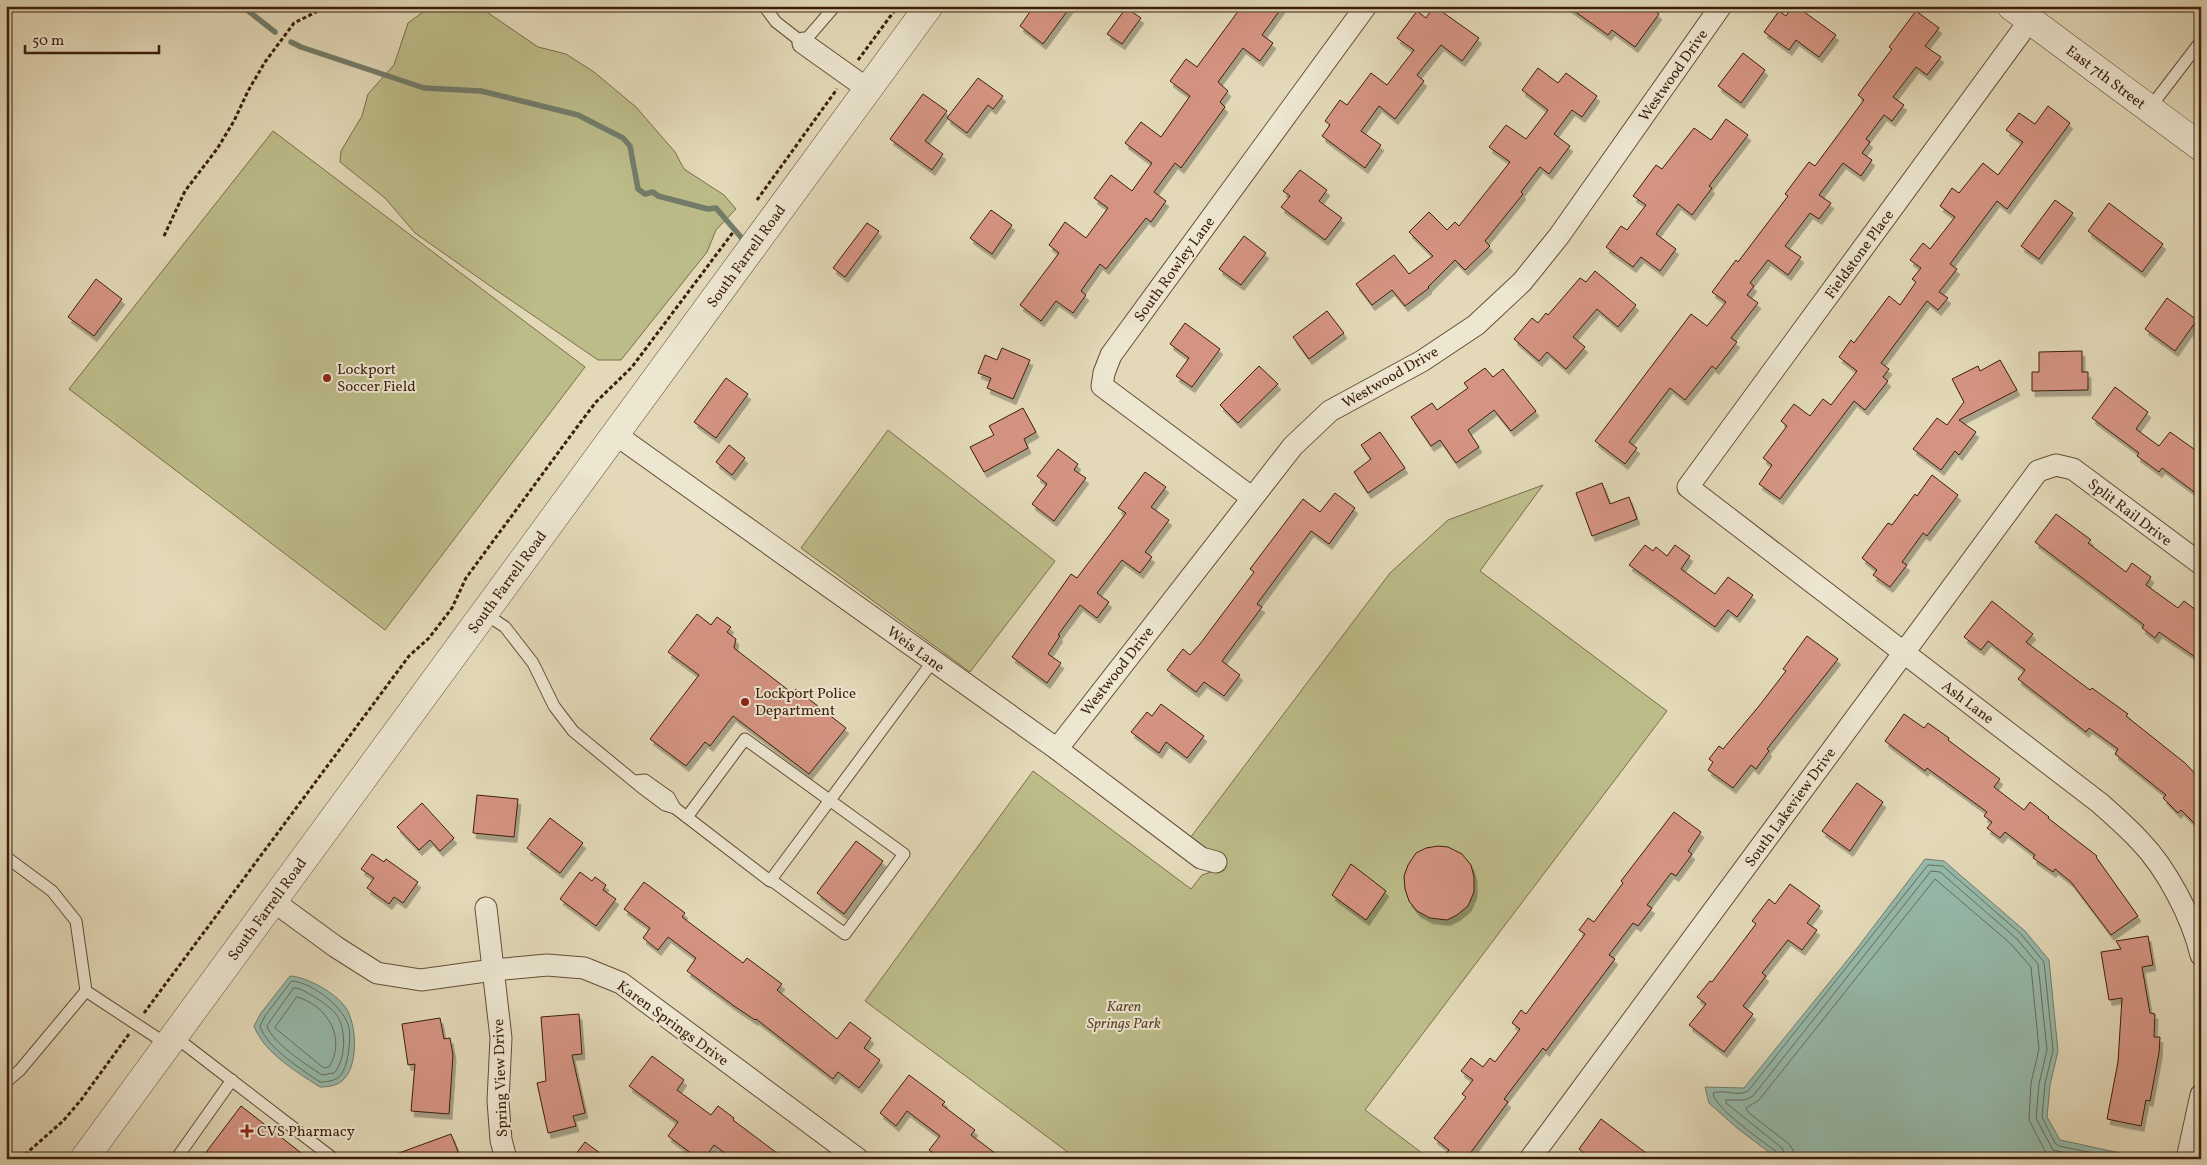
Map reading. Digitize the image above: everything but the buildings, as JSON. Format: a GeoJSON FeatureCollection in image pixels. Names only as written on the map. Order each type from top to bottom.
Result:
{"type":"FeatureCollection","features":[{"type":"Feature","properties":{"kind":"street","name":"South Farrell Road"},"geometry":{"type":"LineString","coordinates":[[84,1159],[615,434],[858,82],[930,6]]}},
{"type":"Feature","properties":{"kind":"street","name":"South Rowley Lane"},"geometry":{"type":"LineString","coordinates":[[1251,497],[1102,386],[1104,373],[1111,355],[1366,6]]}},
{"type":"Feature","properties":{"kind":"street","name":"Westwood Drive"},"geometry":{"type":"LineString","coordinates":[[1057,749],[1251,497],[1293,446],[1330,411],[1422,361],[1468,330],[1522,282],[1559,236],[1721,6]]}},
{"type":"Feature","properties":{"kind":"street","name":"East 7th Street"},"geometry":{"type":"LineString","coordinates":[[2020,13],[2201,147]]}},
{"type":"Feature","properties":{"kind":"street","name":"Fieldstone Place"},"geometry":{"type":"LineString","coordinates":[[1688,487],[2020,13]]}},
{"type":"Feature","properties":{"kind":"street"},"geometry":{"type":"LineString","coordinates":[[804,43],[858,82]]}},
{"type":"Feature","properties":{"kind":"street","name":"Weis Lane"},"geometry":{"type":"LineString","coordinates":[[615,434],[1057,749],[1201,858],[1216,862]]}},
{"type":"Feature","properties":{"kind":"street","name":"Split Rail Drive"},"geometry":{"type":"LineString","coordinates":[[2056,465],[2072,469],[2201,564]]}},
{"type":"Feature","properties":{"kind":"street","name":"South Lakeview Drive"},"geometry":{"type":"LineString","coordinates":[[1530,1159],[2038,471],[2056,465]]}},
{"type":"Feature","properties":{"kind":"street","name":"Ash Lane"},"geometry":{"type":"LineString","coordinates":[[1688,487],[2101,804],[2141,842],[2171,883],[2195,931],[2201,955]]}},
{"type":"Feature","properties":{"kind":"street","name":"Karen Springs Drive"},"geometry":{"type":"LineString","coordinates":[[273,901],[336,947],[377,973],[421,980],[548,965],[584,968],[621,983],[858,1159]]}},
{"type":"Feature","properties":{"kind":"street","name":"Spring View Drive"},"geometry":{"type":"LineString","coordinates":[[486,908],[501,1038],[498,1101],[501,1140],[506,1159]]}},
{"type":"Feature","properties":{"kind":"street"},"geometry":{"type":"LineString","coordinates":[[2187,1159],[2198,1131],[2201,1095]]}},
{"type":"Feature","properties":{"kind":"lane"},"geometry":{"type":"LineString","coordinates":[[764,6],[776,22],[804,43],[836,6]]}},
{"type":"Feature","properties":{"kind":"lane"},"geometry":{"type":"LineString","coordinates":[[2150,109],[2201,41]]}},
{"type":"Feature","properties":{"kind":"lane"},"geometry":{"type":"LineString","coordinates":[[484,613],[505,627],[533,663],[554,706],[574,731],[636,781],[641,788],[665,805],[675,808],[687,817],[771,880],[845,934],[904,854],[745,739],[687,817]]}},
{"type":"Feature","properties":{"kind":"lane"},"geometry":{"type":"LineString","coordinates":[[771,880],[933,661]]}},
{"type":"Feature","properties":{"kind":"lane"},"geometry":{"type":"LineString","coordinates":[[6,857],[52,891],[76,921],[86,991],[20,1070],[6,1082]]}},
{"type":"Feature","properties":{"kind":"lane"},"geometry":{"type":"LineString","coordinates":[[86,991],[136,1024],[171,1041],[232,1080],[334,1159]]}},
{"type":"Feature","properties":{"kind":"lane"},"geometry":{"type":"LineString","coordinates":[[176,1159],[232,1080]]}},
{"type":"Feature","properties":{"kind":"path"},"geometry":{"type":"LineString","coordinates":[[164,236],[185,191],[217,149],[265,62],[294,23],[328,6]]}},
{"type":"Feature","properties":{"kind":"path"},"geometry":{"type":"LineString","coordinates":[[755,202],[858,82],[898,6]]}},
{"type":"Feature","properties":{"kind":"path"},"geometry":{"type":"LineString","coordinates":[[20,1159],[63,1121],[81,1100],[409,656],[429,638],[452,608],[466,578],[596,402],[632,367],[738,225]]}},
{"type":"Feature","properties":{"kind":"green space"},"geometry":{"type":"Polygon","coordinates":[[[431,6],[478,6],[538,47],[566,54],[594,72],[636,107],[675,152],[684,169],[724,195],[736,209],[716,230],[707,252],[621,360],[598,360],[493,288],[415,233],[385,198],[340,162],[341,151],[362,116],[368,94],[394,65],[408,23],[431,6]]]}},
{"type":"Feature","properties":{"kind":"green space","name":"Lockport Soccer Field"},"geometry":{"type":"Polygon","coordinates":[[[273,131],[585,367],[385,630],[69,389],[273,131]]]}},
{"type":"Feature","properties":{"kind":"green space"},"geometry":{"type":"Polygon","coordinates":[[[888,430],[1055,561],[970,672],[801,548],[888,430]]]}},
{"type":"Feature","properties":{"kind":"green space","name":"Karen Springs Park"},"geometry":{"type":"Polygon","coordinates":[[[1543,485],[1480,571],[1667,711],[1365,1110],[1430,1159],[1077,1159],[865,1001],[1033,771],[1191,889],[1202,875],[1217,870],[1184,846],[1390,573],[1448,520],[1543,485]]]}},
{"type":"Feature","properties":{"kind":"water"},"geometry":{"type":"Polygon","coordinates":[[[1925,859],[1944,861],[2025,931],[2049,960],[2058,1051],[2050,1085],[2047,1117],[2060,1140],[2134,1156],[2133,1159],[1778,1159],[1737,1128],[1709,1103],[1705,1087],[1744,1088],[1858,947],[1925,859]]]}},
{"type":"Feature","properties":{"kind":"water"},"geometry":{"type":"Polygon","coordinates":[[[290,976],[305,979],[328,992],[341,1002],[350,1015],[354,1035],[354,1056],[348,1075],[337,1084],[320,1087],[292,1068],[265,1045],[254,1026],[261,1013],[290,976]]]}},
{"type":"Feature","properties":{"kind":"waterway"},"geometry":{"type":"LineString","coordinates":[[242,6],[275,32]]}},
{"type":"Feature","properties":{"kind":"waterway"},"geometry":{"type":"LineString","coordinates":[[291,42],[424,88],[481,91],[578,115],[623,138],[630,146],[638,189],[645,194],[653,192],[658,196],[708,209],[716,208],[746,243]]}},
{"type":"Feature","properties":{"kind":"place","name":"Lockport Soccer Field"},"geometry":{"type":"Point","coordinates":[327,378]}},
{"type":"Feature","properties":{"kind":"place","name":"Lockport Police Department"},"geometry":{"type":"Point","coordinates":[745,702]}},
{"type":"Feature","properties":{"kind":"place","name":"CVS Pharmacy"},"geometry":{"type":"Point","coordinates":[247,1131]}}]}
